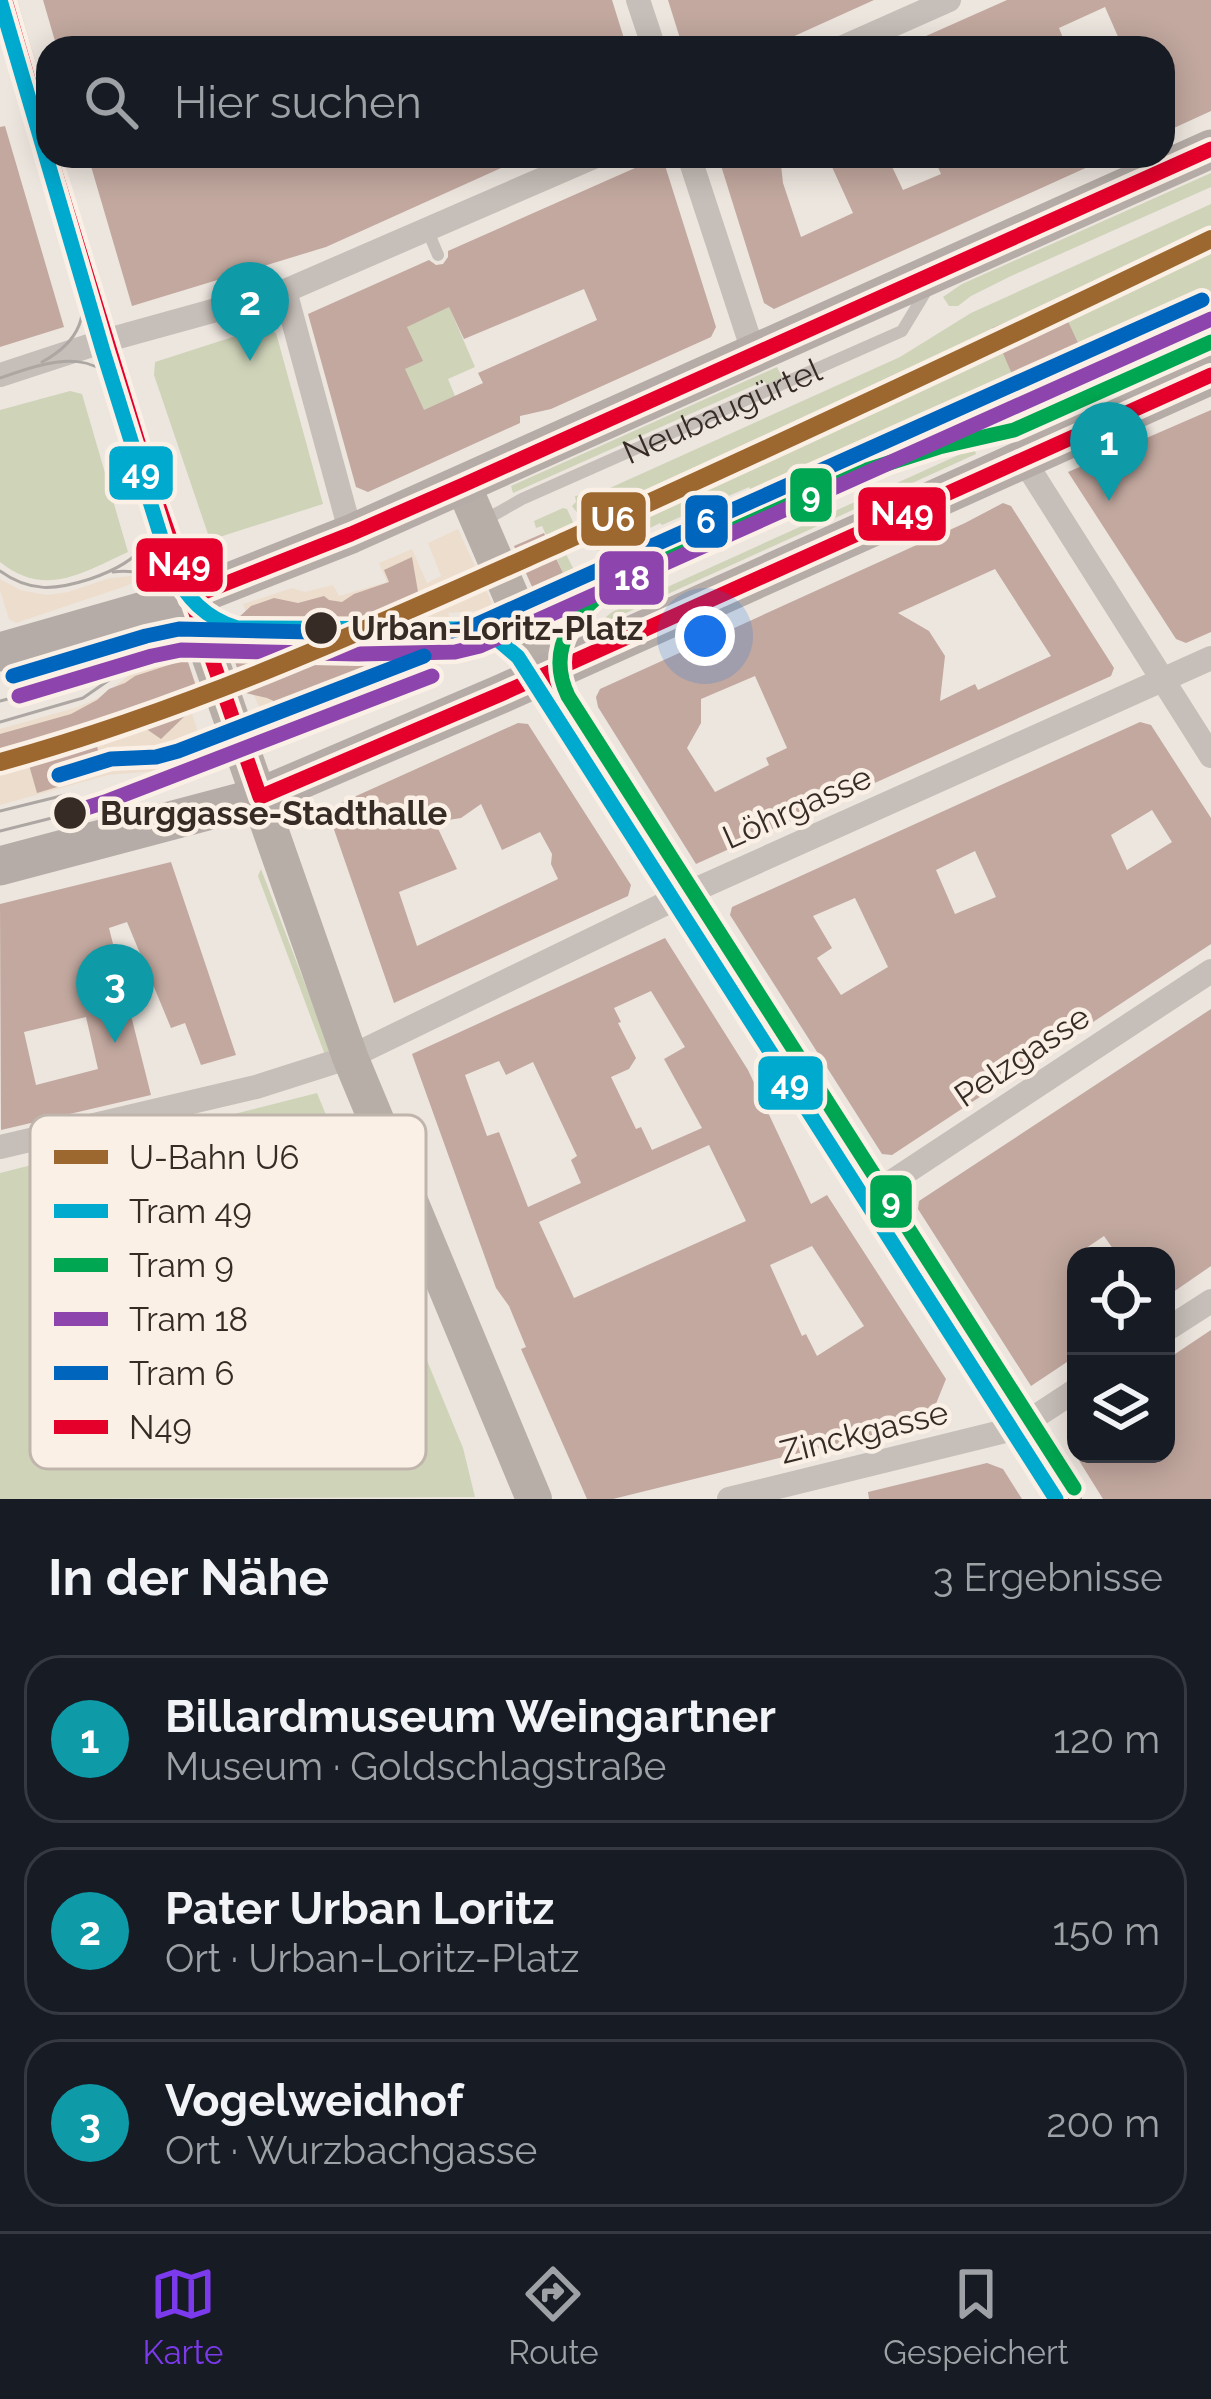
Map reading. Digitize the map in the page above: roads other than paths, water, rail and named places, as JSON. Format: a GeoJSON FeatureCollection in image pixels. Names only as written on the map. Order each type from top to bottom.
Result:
{"type":"FeatureCollection","features":[{"type":"Feature","properties":{"kind":"main road","name":"Neubaugürtel"},"geometry":{"type":"LineString","coordinates":[[1175,165],[1211,149]]}},
{"type":"Feature","properties":{"kind":"main road","name":"Neubaugürtel"},"geometry":{"type":"LineString","coordinates":[[1,649],[189,598],[351,534],[1169,168]]}},
{"type":"Feature","properties":{"kind":"main road"},"geometry":{"type":"LineString","coordinates":[[0,866],[260,797],[544,675],[1211,375]]}},
{"type":"Feature","properties":{"kind":"street"},"geometry":{"type":"LineString","coordinates":[[5,0],[36,107]]}},
{"type":"Feature","properties":{"kind":"street"},"geometry":{"type":"LineString","coordinates":[[638,0],[650,36]]}},
{"type":"Feature","properties":{"kind":"street"},"geometry":{"type":"LineString","coordinates":[[868,36],[949,0]]}},
{"type":"Feature","properties":{"kind":"street"},"geometry":{"type":"LineString","coordinates":[[54,168],[104,341],[189,598],[374,1115]]}},
{"type":"Feature","properties":{"kind":"street"},"geometry":{"type":"LineString","coordinates":[[0,375],[285,291],[568,168]]}},
{"type":"Feature","properties":{"kind":"street"},"geometry":{"type":"LineString","coordinates":[[693,168],[754,354]]}},
{"type":"Feature","properties":{"kind":"street"},"geometry":{"type":"LineString","coordinates":[[285,291],[351,534]]}},
{"type":"Feature","properties":{"kind":"street"},"geometry":{"type":"LineString","coordinates":[[1022,459],[1211,756]]}},
{"type":"Feature","properties":{"kind":"street"},"geometry":{"type":"LineString","coordinates":[[463,485],[558,705],[1064,1499]]}},
{"type":"Feature","properties":{"kind":"street","name":"Löhrgasse"},"geometry":{"type":"LineString","coordinates":[[137,1115],[256,1087],[350,1057],[679,897],[1211,658]]}},
{"type":"Feature","properties":{"kind":"street","name":"Pelzgasse"},"geometry":{"type":"LineString","coordinates":[[870,1196],[1211,971]]}},
{"type":"Feature","properties":{"kind":"street","name":"Löhrgasse"},"geometry":{"type":"LineString","coordinates":[[0,1147],[30,1140]]}},
{"type":"Feature","properties":{"kind":"street"},"geometry":{"type":"LineString","coordinates":[[426,1240],[534,1499]]}},
{"type":"Feature","properties":{"kind":"street"},"geometry":{"type":"LineString","coordinates":[[1175,1324],[1211,1300]]}},
{"type":"Feature","properties":{"kind":"street","name":"Zinckgasse"},"geometry":{"type":"LineString","coordinates":[[729,1499],[1018,1428],[1067,1396]]}},
{"type":"Feature","properties":{"kind":"lane"},"geometry":{"type":"LineString","coordinates":[[427,229],[438,255]]}},
{"type":"Feature","properties":{"kind":"lane","name":"Neubaugürtel"},"geometry":{"type":"LineString","coordinates":[[480,523],[522,499],[902,331],[938,272]]}},
{"type":"Feature","properties":{"kind":"tram line","name":"49"},"geometry":{"type":"LineString","coordinates":[[0,0],[36,123]]}},
{"type":"Feature","properties":{"kind":"tram line","name":"49"},"geometry":{"type":"LineString","coordinates":[[49,168],[171,569],[184,589],[206,613],[237,628],[463,629],[497,639],[518,657],[1056,1499]]}},
{"type":"Feature","properties":{"kind":"tram line"},"geometry":{"type":"LineString","coordinates":[[42,362],[66,345],[79,325],[80,273]]}},
{"type":"Feature","properties":{"kind":"tram line","name":"6"},"geometry":{"type":"LineString","coordinates":[[13,676],[179,629],[358,633],[452,631],[473,626],[1202,300]]}},
{"type":"Feature","properties":{"kind":"tram line","name":"18"},"geometry":{"type":"LineString","coordinates":[[19,696],[181,650],[358,654],[455,652],[480,646],[1211,319]]}},
{"type":"Feature","properties":{"kind":"tram line","name":"9"},"geometry":{"type":"LineString","coordinates":[[1074,1488],[568,696],[560,661],[562,645],[578,617],[618,581],[867,470],[1014,430],[1211,342]]}},
{"type":"Feature","properties":{"kind":"tram line"},"geometry":{"type":"LineString","coordinates":[[0,378],[60,362],[94,366],[122,390],[133,412]]}},
{"type":"Feature","properties":{"kind":"tram line"},"geometry":{"type":"LineString","coordinates":[[0,571],[22,583],[54,587],[90,579],[123,564],[153,532],[158,500],[155,481]]}},
{"type":"Feature","properties":{"kind":"tram line"},"geometry":{"type":"LineString","coordinates":[[113,572],[148,575],[197,608]]}},
{"type":"Feature","properties":{"kind":"tram line"},"geometry":{"type":"LineString","coordinates":[[454,619],[529,612],[601,594]]}},
{"type":"Feature","properties":{"kind":"tram line","name":"6"},"geometry":{"type":"LineString","coordinates":[[59,775],[111,759],[178,751],[424,656]]}},
{"type":"Feature","properties":{"kind":"tram line"},"geometry":{"type":"LineString","coordinates":[[0,722],[83,698],[145,659]]}},
{"type":"Feature","properties":{"kind":"tram line","name":"18"},"geometry":{"type":"LineString","coordinates":[[64,815],[432,676]]}},
{"type":"Feature","properties":{"kind":"tram line"},"geometry":{"type":"LineString","coordinates":[[0,701],[19,696]]}},
{"type":"Feature","properties":{"kind":"tram line"},"geometry":{"type":"LineString","coordinates":[[0,811],[65,795]]}},
{"type":"Feature","properties":{"kind":"tram line"},"geometry":{"type":"LineString","coordinates":[[0,831],[64,815]]}},
{"type":"Feature","properties":{"kind":"metro line","name":"U6"},"geometry":{"type":"LineString","coordinates":[[0,762],[146,716],[358,632],[729,466],[1211,239]]}},
{"type":"Feature","properties":{"kind":"place","name":"Pater Urban Loritz"},"geometry":{"type":"Point","coordinates":[250,361]}},
{"type":"Feature","properties":{"kind":"place","name":"Billardmuseum Weingartner"},"geometry":{"type":"Point","coordinates":[1109,501]}},
{"type":"Feature","properties":{"kind":"place","name":"Urban-Loritz-Platz"},"geometry":{"type":"Point","coordinates":[321,628]}},
{"type":"Feature","properties":{"kind":"place","name":"Burggasse-Stadthalle"},"geometry":{"type":"Point","coordinates":[70,813]}},
{"type":"Feature","properties":{"kind":"place","name":"Vogelweidhof"},"geometry":{"type":"Point","coordinates":[115,1043]}}]}
